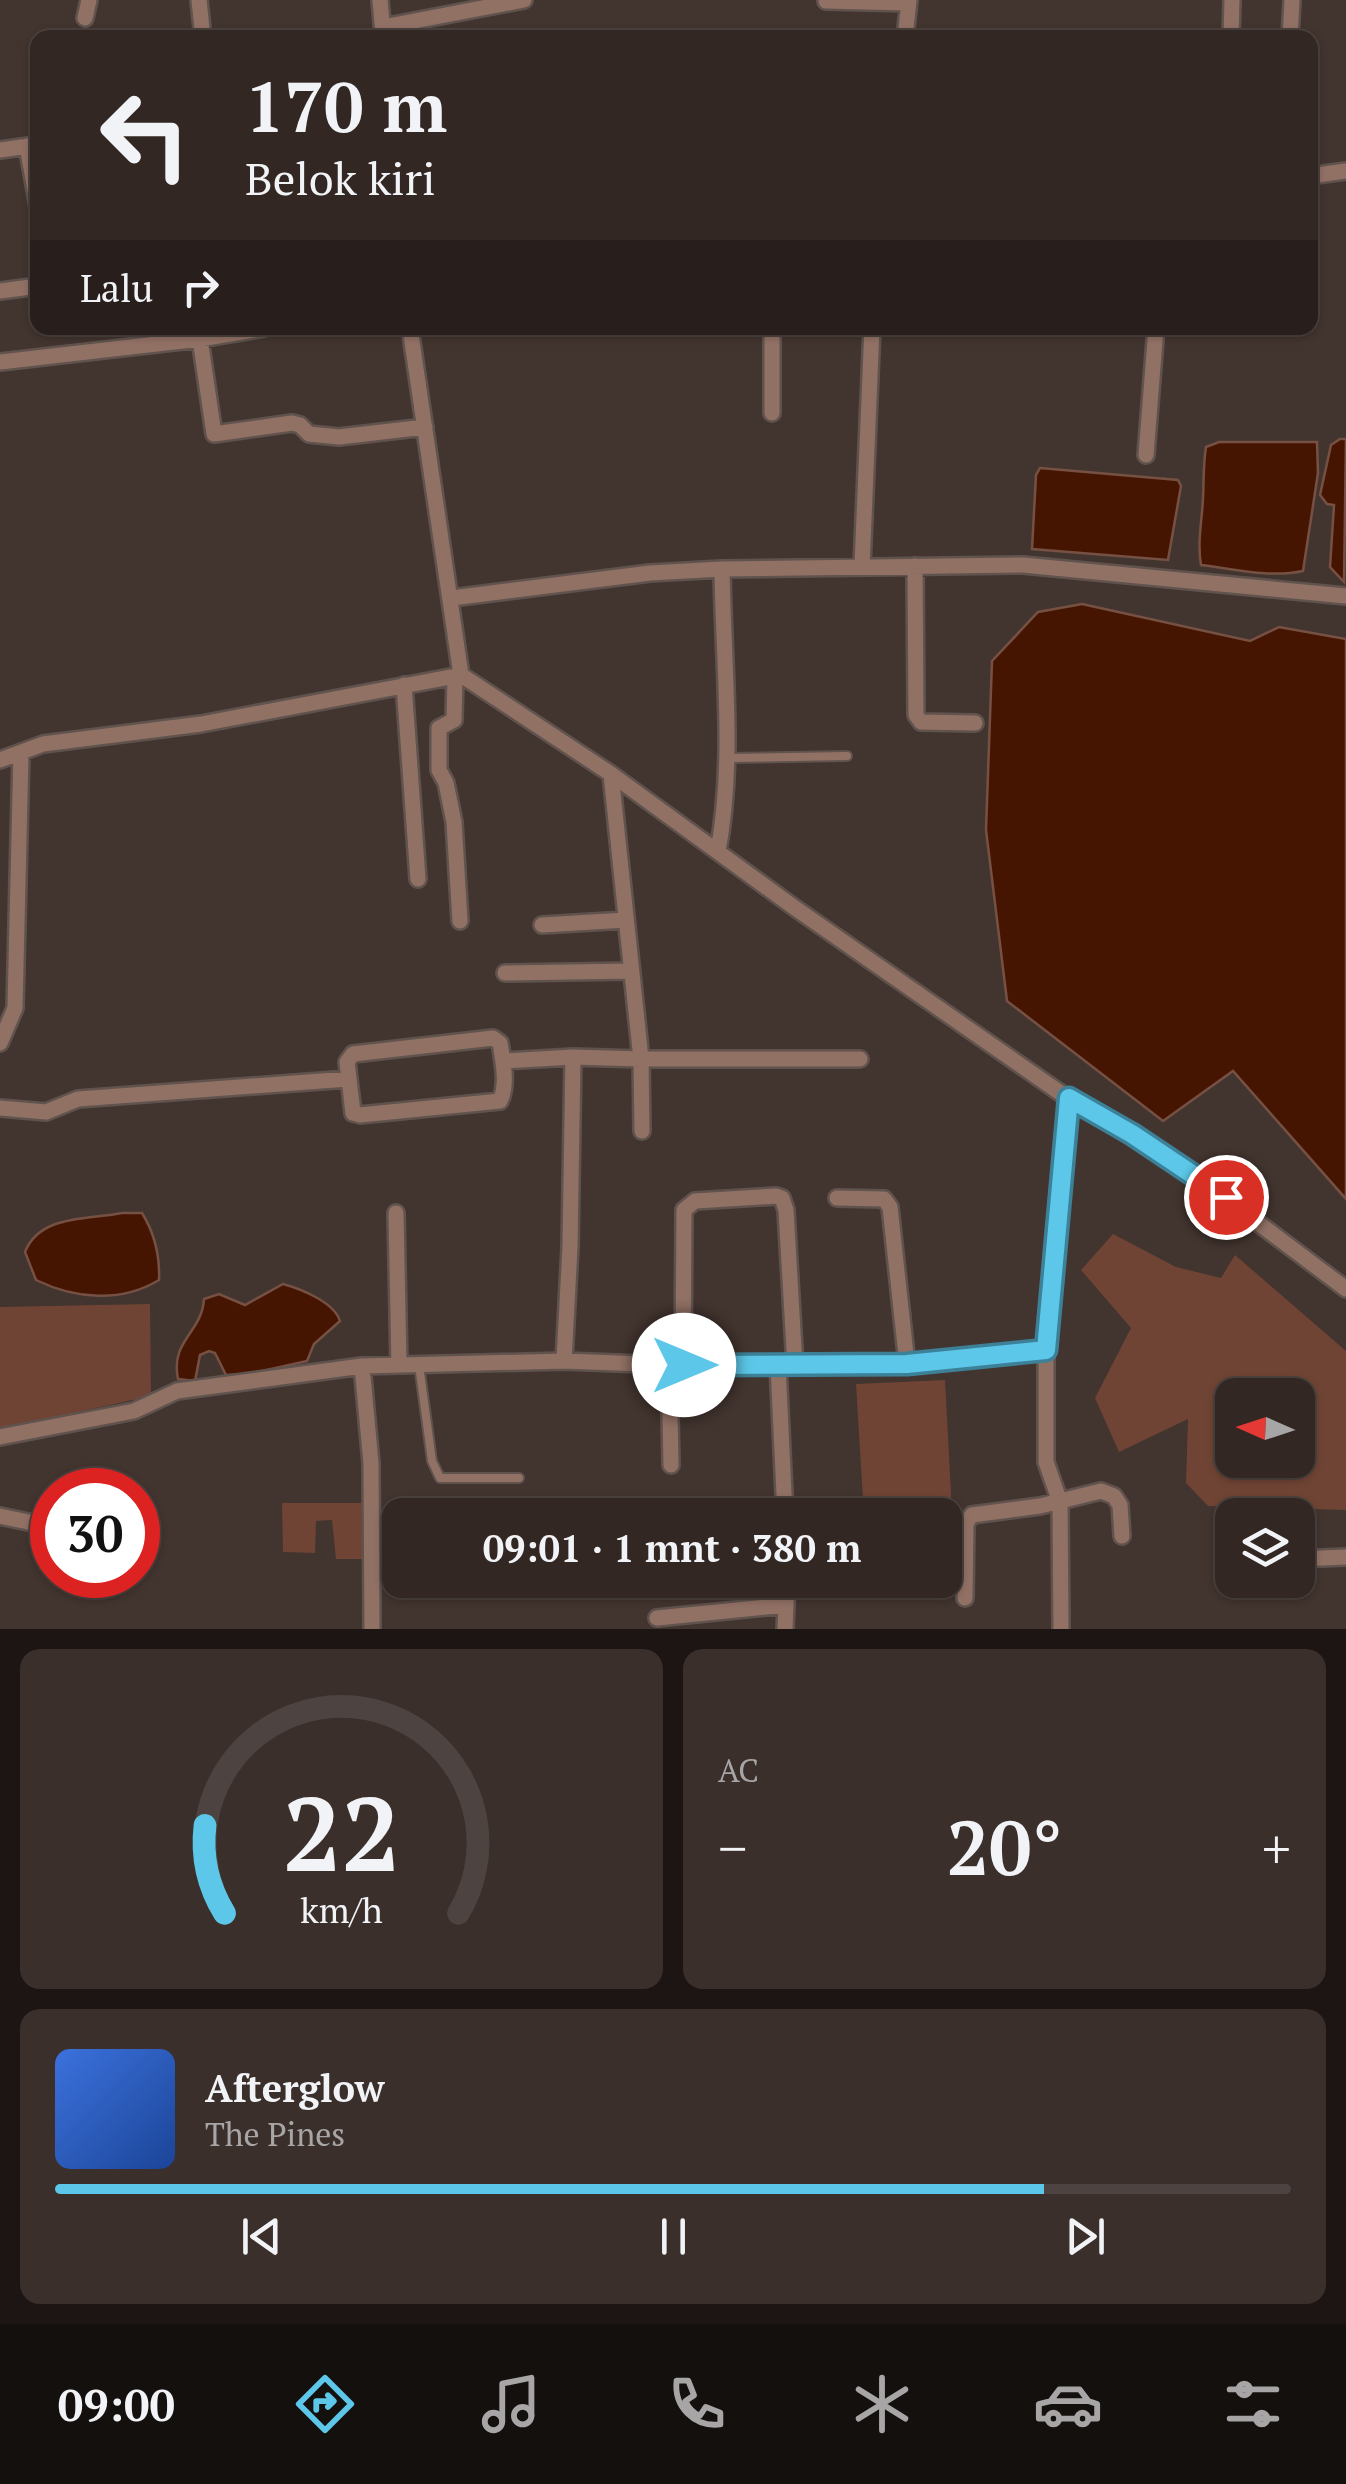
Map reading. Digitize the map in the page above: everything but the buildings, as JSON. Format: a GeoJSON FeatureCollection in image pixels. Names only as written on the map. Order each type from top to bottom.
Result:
{"type":"FeatureCollection","features":[{"type":"Feature","properties":{"kind":"street"},"geometry":{"type":"LineString","coordinates":[[85,18],[89,0]]}},
{"type":"Feature","properties":{"kind":"street"},"geometry":{"type":"LineString","coordinates":[[199,0],[202,30]]}},
{"type":"Feature","properties":{"kind":"street"},"geometry":{"type":"LineString","coordinates":[[380,0],[383,30]]}},
{"type":"Feature","properties":{"kind":"street"},"geometry":{"type":"LineString","coordinates":[[392,30],[524,0]]}},
{"type":"Feature","properties":{"kind":"street"},"geometry":{"type":"LineString","coordinates":[[1231,30],[1232,0]]}},
{"type":"Feature","properties":{"kind":"street"},"geometry":{"type":"LineString","coordinates":[[1290,30],[1292,0]]}},
{"type":"Feature","properties":{"kind":"street"},"geometry":{"type":"LineString","coordinates":[[826,2],[909,2],[906,30]]}},
{"type":"Feature","properties":{"kind":"street"},"geometry":{"type":"LineString","coordinates":[[0,150],[30,145]]}},
{"type":"Feature","properties":{"kind":"street"},"geometry":{"type":"LineString","coordinates":[[1318,175],[1346,171]]}},
{"type":"Feature","properties":{"kind":"street"},"geometry":{"type":"LineString","coordinates":[[0,290],[30,287]]}},
{"type":"Feature","properties":{"kind":"street"},"geometry":{"type":"LineString","coordinates":[[0,362],[224,335]]}},
{"type":"Feature","properties":{"kind":"street"},"geometry":{"type":"LineString","coordinates":[[412,335],[452,598],[458,676],[454,720],[439,728],[438,770],[446,783],[454,822],[460,921]]}},
{"type":"Feature","properties":{"kind":"street"},"geometry":{"type":"LineString","coordinates":[[772,335],[772,413]]}},
{"type":"Feature","properties":{"kind":"street"},"geometry":{"type":"LineString","coordinates":[[862,566],[872,335]]}},
{"type":"Feature","properties":{"kind":"street"},"geometry":{"type":"LineString","coordinates":[[1146,454],[1155,335]]}},
{"type":"Feature","properties":{"kind":"street"},"geometry":{"type":"LineString","coordinates":[[200,339],[214,434],[292,423],[309,434],[339,436],[424,426]]}},
{"type":"Feature","properties":{"kind":"street"},"geometry":{"type":"LineString","coordinates":[[452,598],[722,568],[1023,565],[1346,596]]}},
{"type":"Feature","properties":{"kind":"street"},"geometry":{"type":"LineString","coordinates":[[914,566],[916,715],[921,722],[975,723]]}},
{"type":"Feature","properties":{"kind":"street"},"geometry":{"type":"LineString","coordinates":[[718,852],[728,758],[722,568]]}},
{"type":"Feature","properties":{"kind":"street"},"geometry":{"type":"LineString","coordinates":[[0,760],[43,744],[200,724],[458,676],[612,774],[1069,1098],[1194,1174],[1346,1289]]}},
{"type":"Feature","properties":{"kind":"street"},"geometry":{"type":"LineString","coordinates":[[404,685],[418,879]]}},
{"type":"Feature","properties":{"kind":"street"},"geometry":{"type":"LineString","coordinates":[[0,1043],[14,1008],[21,753]]}},
{"type":"Feature","properties":{"kind":"street"},"geometry":{"type":"LineString","coordinates":[[612,774],[641,1059],[642,1131]]}},
{"type":"Feature","properties":{"kind":"street"},"geometry":{"type":"LineString","coordinates":[[542,925],[626,920]]}},
{"type":"Feature","properties":{"kind":"street"},"geometry":{"type":"LineString","coordinates":[[505,973],[631,972]]}},
{"type":"Feature","properties":{"kind":"street"},"geometry":{"type":"LineString","coordinates":[[493,1038],[500,1043],[503,1061],[504,1095],[498,1102],[356,1115],[350,1108],[348,1062],[353,1054],[493,1038]]}},
{"type":"Feature","properties":{"kind":"street"},"geometry":{"type":"LineString","coordinates":[[564,1361],[573,1058]]}},
{"type":"Feature","properties":{"kind":"street"},"geometry":{"type":"LineString","coordinates":[[503,1061],[860,1059]]}},
{"type":"Feature","properties":{"kind":"street"},"geometry":{"type":"LineString","coordinates":[[0,1108],[46,1112],[78,1100],[348,1079]]}},
{"type":"Feature","properties":{"kind":"street"},"geometry":{"type":"LineString","coordinates":[[1061,1629],[1060,1502],[1046,1455],[1046,1350],[1069,1098]]}},
{"type":"Feature","properties":{"kind":"street"},"geometry":{"type":"LineString","coordinates":[[671,1465],[684,1210],[695,1201],[776,1196],[782,1198],[786,1210],[785,1498]]}},
{"type":"Feature","properties":{"kind":"street"},"geometry":{"type":"LineString","coordinates":[[837,1198],[884,1199],[890,1207],[907,1364]]}},
{"type":"Feature","properties":{"kind":"street"},"geometry":{"type":"LineString","coordinates":[[396,1214],[399,1365]]}},
{"type":"Feature","properties":{"kind":"street"},"geometry":{"type":"LineString","coordinates":[[0,1438],[134,1411],[177,1391],[362,1366],[564,1361],[787,1366],[907,1364],[1046,1350]]}},
{"type":"Feature","properties":{"kind":"street"},"geometry":{"type":"LineString","coordinates":[[362,1366],[371,1480],[372,1629]]}},
{"type":"Feature","properties":{"kind":"street"},"geometry":{"type":"LineString","coordinates":[[966,1598],[969,1516],[1108,1492],[1120,1506],[1122,1536]]}},
{"type":"Feature","properties":{"kind":"street"},"geometry":{"type":"LineString","coordinates":[[0,1516],[30,1522]]}},
{"type":"Feature","properties":{"kind":"street"},"geometry":{"type":"LineString","coordinates":[[1315,1559],[1346,1557]]}},
{"type":"Feature","properties":{"kind":"street"},"geometry":{"type":"LineString","coordinates":[[785,1629],[786,1598]]}},
{"type":"Feature","properties":{"kind":"street"},"geometry":{"type":"LineString","coordinates":[[657,1618],[786,1605]]}},
{"type":"Feature","properties":{"kind":"lane"},"geometry":{"type":"LineString","coordinates":[[728,758],[846,756]]}},
{"type":"Feature","properties":{"kind":"lane"},"geometry":{"type":"LineString","coordinates":[[419,1364],[434,1472],[448,1480],[519,1478]]}},
{"type":"Feature","properties":{"kind":"shaded area"},"geometry":{"type":"Polygon","coordinates":[[[1346,439],[1344,582],[1330,567],[1334,505],[1327,504],[1320,495],[1331,445],[1346,439]]]}},
{"type":"Feature","properties":{"kind":"shaded area"},"geometry":{"type":"Polygon","coordinates":[[[1219,442],[1317,442],[1318,473],[1303,571],[1265,573],[1201,565],[1206,447],[1219,442]]]}},
{"type":"Feature","properties":{"kind":"shaded area"},"geometry":{"type":"Polygon","coordinates":[[[1040,468],[1178,480],[1181,486],[1168,560],[1032,549],[1036,475],[1040,468]]]}},
{"type":"Feature","properties":{"kind":"shaded area"},"geometry":{"type":"Polygon","coordinates":[[[1082,604],[1250,641],[1279,627],[1346,639],[1346,1199],[1233,1071],[1163,1121],[1007,1001],[986,830],[992,661],[1038,612],[1082,604]]]}},
{"type":"Feature","properties":{"kind":"shaded area"},"geometry":{"type":"Polygon","coordinates":[[[142,1213],[147,1221],[156,1245],[159,1280],[129,1292],[98,1296],[66,1291],[36,1280],[25,1252],[42,1231],[67,1221],[142,1213]]]}},
{"type":"Feature","properties":{"kind":"shaded area"},"geometry":{"type":"Polygon","coordinates":[[[1113,1234],[1176,1267],[1221,1278],[1235,1255],[1346,1351],[1346,1510],[1315,1509],[1315,1498],[1215,1498],[1215,1506],[1208,1506],[1186,1483],[1188,1419],[1119,1452],[1095,1398],[1131,1328],[1081,1270],[1113,1234]]]}},
{"type":"Feature","properties":{"kind":"shaded area"},"geometry":{"type":"Polygon","coordinates":[[[283,1284],[324,1302],[340,1321],[314,1344],[307,1361],[226,1375],[215,1353],[209,1351],[200,1355],[195,1381],[178,1379],[178,1355],[198,1320],[204,1299],[219,1294],[245,1305],[283,1284]]]}},
{"type":"Feature","properties":{"kind":"shaded area"},"geometry":{"type":"Polygon","coordinates":[[[150,1304],[151,1396],[0,1429],[0,1307],[150,1304]]]}},
{"type":"Feature","properties":{"kind":"shaded area"},"geometry":{"type":"Polygon","coordinates":[[[945,1380],[951,1498],[863,1498],[856,1384],[945,1380]]]}},
{"type":"Feature","properties":{"kind":"shaded area"},"geometry":{"type":"Polygon","coordinates":[[[282,1503],[366,1503],[366,1559],[336,1559],[332,1520],[316,1521],[315,1553],[283,1552],[282,1503]]]}},
{"type":"Feature","properties":{"kind":"route"},"geometry":{"type":"LineString","coordinates":[[684,1365],[907,1364],[1046,1350],[1069,1098],[1132,1134],[1226,1197]]}}]}
